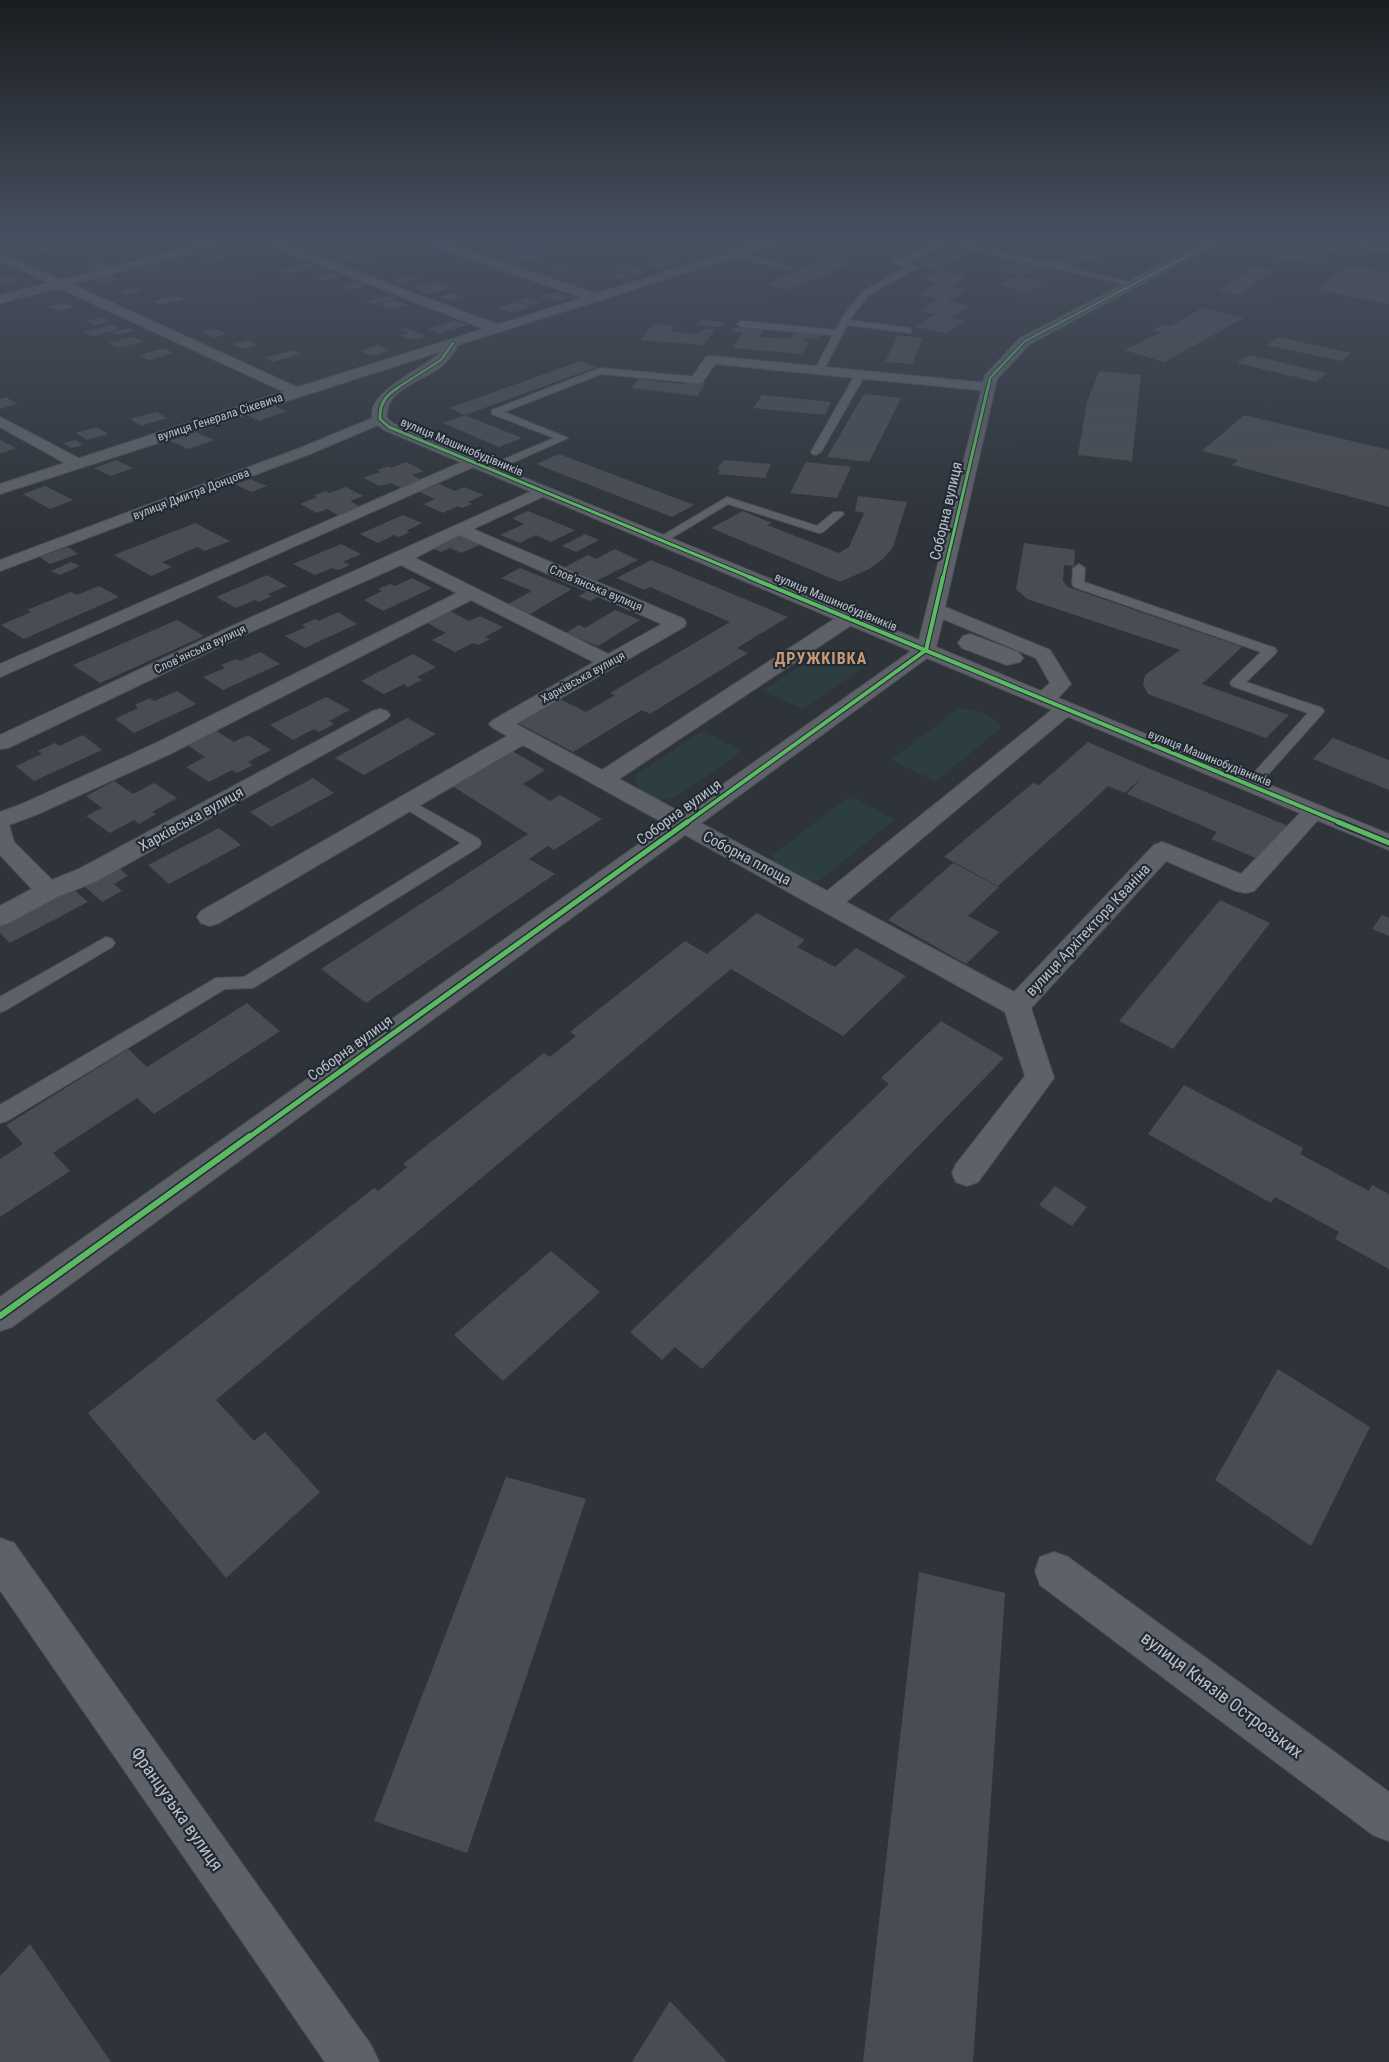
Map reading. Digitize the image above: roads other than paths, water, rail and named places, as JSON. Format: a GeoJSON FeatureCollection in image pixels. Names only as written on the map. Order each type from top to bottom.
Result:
{"type":"FeatureCollection","features":[{"type":"Feature","properties":{"kind":"street"},"geometry":{"type":"LineString","coordinates":[[171,335],[296,392]]}},
{"type":"Feature","properties":{"kind":"street","name":"вулиця Генерала Сікевича"},"geometry":{"type":"LineString","coordinates":[[0,489],[296,392],[477,335]]}},
{"type":"Feature","properties":{"kind":"street","name":"Соборна вулиця"},"geometry":{"type":"LineString","coordinates":[[0,1316],[926,650],[990,378],[1026,341],[1037,335]]}},
{"type":"Feature","properties":{"kind":"street","name":"вулиця Машинобудівників"},"geometry":{"type":"LineString","coordinates":[[453,343],[450,352],[387,396],[379,409],[380,419],[389,427],[1389,843]]}},
{"type":"Feature","properties":{"kind":"street"},"geometry":{"type":"LineString","coordinates":[[697,380],[711,360],[988,387]]}},
{"type":"Feature","properties":{"kind":"street","name":"вулиця Дмитра Донцова"},"geometry":{"type":"LineString","coordinates":[[0,566],[305,451],[380,419]]}},
{"type":"Feature","properties":{"kind":"street"},"geometry":{"type":"LineString","coordinates":[[0,421],[78,464]]}},
{"type":"Feature","properties":{"kind":"street"},"geometry":{"type":"LineString","coordinates":[[0,671],[474,462]]}},
{"type":"Feature","properties":{"kind":"street","name":"Слов'янська вулиця"},"geometry":{"type":"LineString","coordinates":[[0,743],[238,630],[401,558],[543,491]]}},
{"type":"Feature","properties":{"kind":"street","name":"Слов'янська вулиця"},"geometry":{"type":"LineString","coordinates":[[459,530],[678,623]]}},
{"type":"Feature","properties":{"kind":"street"},"geometry":{"type":"LineString","coordinates":[[401,558],[608,662]]}},
{"type":"Feature","properties":{"kind":"street"},"geometry":{"type":"LineString","coordinates":[[6,821],[162,749],[470,594]]}},
{"type":"Feature","properties":{"kind":"street"},"geometry":{"type":"LineString","coordinates":[[936,610],[1043,654],[1061,684],[1043,700]]}},
{"type":"Feature","properties":{"kind":"street"},"geometry":{"type":"LineString","coordinates":[[602,778],[849,618]]}},
{"type":"Feature","properties":{"kind":"street","name":"Харківська вулиця"},"geometry":{"type":"LineString","coordinates":[[517,733],[500,724],[678,623]]}},
{"type":"Feature","properties":{"kind":"street"},"geometry":{"type":"LineString","coordinates":[[829,903],[1065,709]]}},
{"type":"Feature","properties":{"kind":"street","name":"Харківська вулиця"},"geometry":{"type":"LineString","coordinates":[[0,917],[48,891],[88,876],[380,715]]}},
{"type":"Feature","properties":{"kind":"street"},"geometry":{"type":"LineString","coordinates":[[210,917],[408,804],[517,733]]}},
{"type":"Feature","properties":{"kind":"street","name":"Соборна площа"},"geometry":{"type":"LineString","coordinates":[[517,733],[1017,1006]]}},
{"type":"Feature","properties":{"kind":"street"},"geometry":{"type":"LineString","coordinates":[[0,799],[6,821],[3,844],[48,891]]}},
{"type":"Feature","properties":{"kind":"street","name":"вулиця Архітектора Кваніна"},"geometry":{"type":"LineString","coordinates":[[967,1173],[1040,1078],[1017,1006],[1162,850],[1245,885],[1314,812]]}},
{"type":"Feature","properties":{"kind":"street","name":"Французька вулиця"},"geometry":{"type":"LineString","coordinates":[[0,1557],[354,2062]]}},
{"type":"Feature","properties":{"kind":"street","name":"вулиця Князів Острозьких"},"geometry":{"type":"LineString","coordinates":[[1054,1572],[1389,1819]]}},
{"type":"Feature","properties":{"kind":"lane"},"geometry":{"type":"LineString","coordinates":[[819,371],[838,335]]}},
{"type":"Feature","properties":{"kind":"lane"},"geometry":{"type":"LineString","coordinates":[[490,470],[563,438],[495,412],[600,371],[697,380]]}},
{"type":"Feature","properties":{"kind":"lane"},"geometry":{"type":"LineString","coordinates":[[816,452],[860,375]]}},
{"type":"Feature","properties":{"kind":"lane"},"geometry":{"type":"LineString","coordinates":[[661,540],[727,500],[819,530],[838,514]]}},
{"type":"Feature","properties":{"kind":"lane"},"geometry":{"type":"LineString","coordinates":[[1079,568],[1078,584],[1270,651],[1237,683],[1317,711],[1250,786]]}},
{"type":"Feature","properties":{"kind":"lane"},"geometry":{"type":"LineString","coordinates":[[0,1115],[222,983],[248,983],[472,843],[408,804]]}},
{"type":"Feature","properties":{"kind":"lane"},"geometry":{"type":"LineString","coordinates":[[0,1005],[106,943]]}},
{"type":"Feature","properties":{"kind":"district","name":"ДРУЖКІВКА"},"geometry":{"type":"Point","coordinates":[821,658]}}]}
